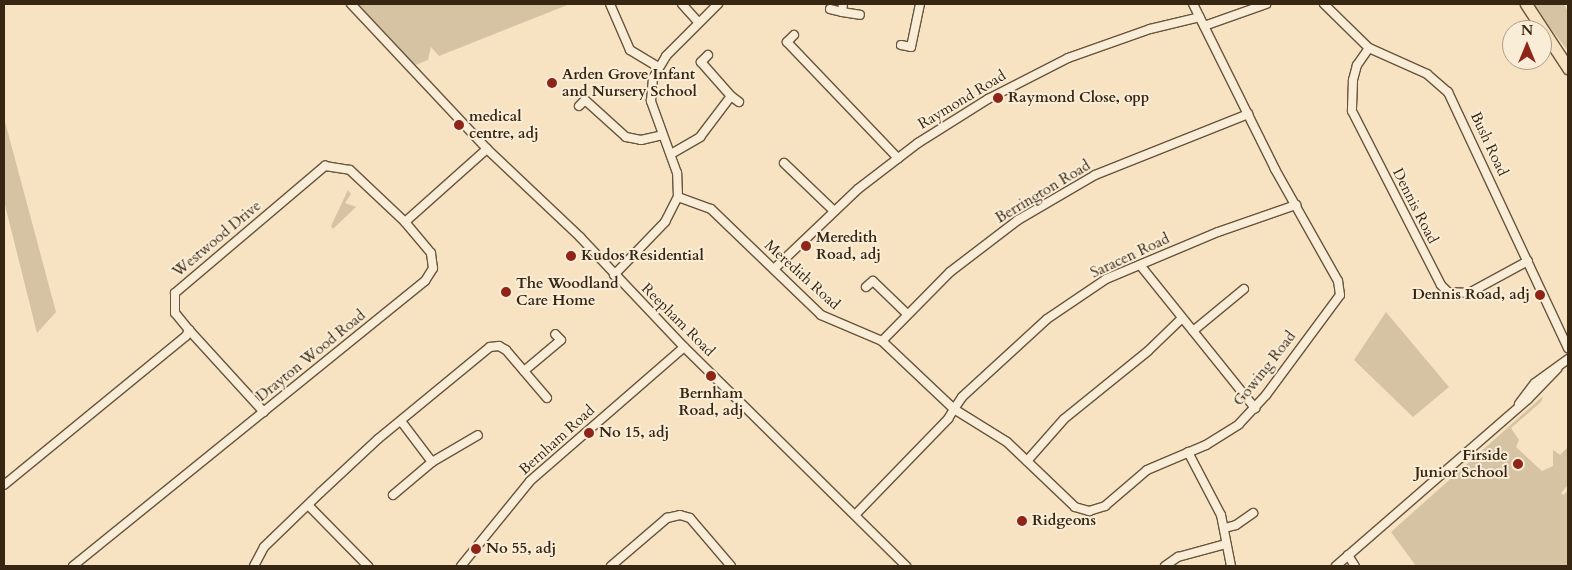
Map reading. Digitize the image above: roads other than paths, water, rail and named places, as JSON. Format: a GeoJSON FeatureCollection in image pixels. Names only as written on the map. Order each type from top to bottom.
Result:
{"type":"FeatureCollection","features":[{"type":"Feature","properties":{"kind":"highway"},"geometry":{"type":"LineString","coordinates":[[1526,4],[1568,68]]}},
{"type":"Feature","properties":{"kind":"street","name":"Reepham Road"},"geometry":{"type":"LineString","coordinates":[[351,4],[487,149],[552,210],[684,347],[906,566]]}},
{"type":"Feature","properties":{"kind":"street"},"geometry":{"type":"LineString","coordinates":[[610,4],[630,50],[658,67]]}},
{"type":"Feature","properties":{"kind":"street"},"geometry":{"type":"LineString","coordinates":[[682,4],[699,22]]}},
{"type":"Feature","properties":{"kind":"street"},"geometry":{"type":"LineString","coordinates":[[614,275],[665,222],[678,197],[677,173],[651,100],[651,88],[658,67],[718,4]]}},
{"type":"Feature","properties":{"kind":"street"},"geometry":{"type":"LineString","coordinates":[[911,47],[920,4]]}},
{"type":"Feature","properties":{"kind":"street","name":"Gowing Road"},"geometry":{"type":"LineString","coordinates":[[954,409],[992,432],[1027,461],[1067,501],[1080,510],[1089,511],[1105,506],[1147,470],[1222,436],[1256,408],[1340,295],[1338,282],[1248,114],[1193,4]]}},
{"type":"Feature","properties":{"kind":"street"},"geometry":{"type":"LineString","coordinates":[[1204,26],[1266,4]]}},
{"type":"Feature","properties":{"kind":"street","name":"Bush Road"},"geometry":{"type":"LineString","coordinates":[[1324,4],[1369,48],[1427,74],[1448,92],[1568,348]]}},
{"type":"Feature","properties":{"kind":"street"},"geometry":{"type":"LineString","coordinates":[[830,9],[843,8],[860,15]]}},
{"type":"Feature","properties":{"kind":"street","name":"Raymond Road"},"geometry":{"type":"LineString","coordinates":[[774,269],[834,211],[898,158],[951,121],[1037,72],[1150,28],[1200,17]]}},
{"type":"Feature","properties":{"kind":"street"},"geometry":{"type":"LineString","coordinates":[[781,50],[794,35]]}},
{"type":"Feature","properties":{"kind":"street"},"geometry":{"type":"LineString","coordinates":[[787,42],[826,81],[826,88],[840,102],[846,102],[898,158]]}},
{"type":"Feature","properties":{"kind":"street"},"geometry":{"type":"LineString","coordinates":[[901,45],[921,48]]}},
{"type":"Feature","properties":{"kind":"street","name":"Dennis Road"},"geometry":{"type":"LineString","coordinates":[[1369,48],[1357,66],[1353,80],[1352,111],[1441,285],[1448,292],[1469,293],[1528,260]]}},
{"type":"Feature","properties":{"kind":"street"},"geometry":{"type":"LineString","coordinates":[[694,55],[731,96],[739,102]]}},
{"type":"Feature","properties":{"kind":"street"},"geometry":{"type":"LineString","coordinates":[[701,62],[708,55]]}},
{"type":"Feature","properties":{"kind":"street"},"geometry":{"type":"LineString","coordinates":[[579,94],[582,103],[617,132],[626,137],[641,140],[662,135]]}},
{"type":"Feature","properties":{"kind":"street"},"geometry":{"type":"LineString","coordinates":[[671,154],[700,137],[731,96]]}},
{"type":"Feature","properties":{"kind":"street","name":"Berrington Road"},"geometry":{"type":"LineString","coordinates":[[882,341],[907,314],[982,246],[1063,193],[1147,152],[1248,114]]}},
{"type":"Feature","properties":{"kind":"street"},"geometry":{"type":"LineString","coordinates":[[405,222],[487,149]]}},
{"type":"Feature","properties":{"kind":"street"},"geometry":{"type":"LineString","coordinates":[[784,163],[834,211]]}},
{"type":"Feature","properties":{"kind":"street","name":"Westwood Drive"},"geometry":{"type":"LineString","coordinates":[[264,412],[175,313],[175,293],[325,166],[350,170],[405,222]]}},
{"type":"Feature","properties":{"kind":"street","name":"Meredith Road"},"geometry":{"type":"LineString","coordinates":[[678,197],[711,209],[830,321],[882,341],[954,409]]}},
{"type":"Feature","properties":{"kind":"street","name":"Saracen Road"},"geometry":{"type":"LineString","coordinates":[[954,409],[962,397],[994,366],[1070,302],[1106,279],[1218,232],[1296,205]]}},
{"type":"Feature","properties":{"kind":"street","name":"Drayton Wood Road"},"geometry":{"type":"LineString","coordinates":[[73,566],[425,281],[433,268],[432,253],[405,222]]}},
{"type":"Feature","properties":{"kind":"street"},"geometry":{"type":"LineString","coordinates":[[1140,265],[1256,408]]}},
{"type":"Feature","properties":{"kind":"street"},"geometry":{"type":"LineString","coordinates":[[867,274],[907,314]]}},
{"type":"Feature","properties":{"kind":"street"},"geometry":{"type":"LineString","coordinates":[[866,288],[873,281]]}},
{"type":"Feature","properties":{"kind":"street"},"geometry":{"type":"LineString","coordinates":[[1193,331],[1244,289]]}},
{"type":"Feature","properties":{"kind":"street"},"geometry":{"type":"LineString","coordinates":[[1027,461],[1064,419],[1148,351],[1182,318]]}},
{"type":"Feature","properties":{"kind":"street"},"geometry":{"type":"LineString","coordinates":[[4,485],[186,336],[189,330]]}},
{"type":"Feature","properties":{"kind":"street"},"geometry":{"type":"LineString","coordinates":[[524,371],[561,340],[555,334]]}},
{"type":"Feature","properties":{"kind":"street"},"geometry":{"type":"LineString","coordinates":[[254,566],[264,547],[308,506],[401,421],[490,347],[499,346],[506,350],[547,398]]}},
{"type":"Feature","properties":{"kind":"street","name":"Bernham Road"},"geometry":{"type":"LineString","coordinates":[[461,566],[530,481],[684,347]]}},
{"type":"Feature","properties":{"kind":"street"},"geometry":{"type":"LineString","coordinates":[[1336,566],[1393,519],[1528,399],[1568,359]]}},
{"type":"Feature","properties":{"kind":"street"},"geometry":{"type":"LineString","coordinates":[[855,515],[948,419],[954,409]]}},
{"type":"Feature","properties":{"kind":"street"},"geometry":{"type":"LineString","coordinates":[[401,421],[432,462]]}},
{"type":"Feature","properties":{"kind":"street"},"geometry":{"type":"LineString","coordinates":[[393,495],[432,462],[478,435]]}},
{"type":"Feature","properties":{"kind":"street"},"geometry":{"type":"LineString","coordinates":[[1188,452],[1216,501],[1225,528],[1226,544],[1231,566]]}},
{"type":"Feature","properties":{"kind":"street"},"geometry":{"type":"LineString","coordinates":[[308,506],[368,566]]}},
{"type":"Feature","properties":{"kind":"street"},"geometry":{"type":"LineString","coordinates":[[1225,528],[1236,525],[1253,513]]}},
{"type":"Feature","properties":{"kind":"street"},"geometry":{"type":"LineString","coordinates":[[611,566],[666,518],[680,515],[690,518],[731,566]]}},
{"type":"Feature","properties":{"kind":"street"},"geometry":{"type":"LineString","coordinates":[[1165,566],[1178,557],[1226,544]]}},
{"type":"Feature","properties":{"kind":"street"},"geometry":{"type":"LineString","coordinates":[[1348,555],[1355,566]]}},
{"type":"Feature","properties":{"kind":"place","name":"Arden Grove Infant and Nursery School"},"geometry":{"type":"Point","coordinates":[552,83]}},
{"type":"Feature","properties":{"kind":"place","name":"Raymond Close, opp"},"geometry":{"type":"Point","coordinates":[998,98]}},
{"type":"Feature","properties":{"kind":"place","name":"medical centre, adj"},"geometry":{"type":"Point","coordinates":[459,125]}},
{"type":"Feature","properties":{"kind":"place","name":"Meredith Road, adj"},"geometry":{"type":"Point","coordinates":[806,246]}},
{"type":"Feature","properties":{"kind":"place","name":"Kudos Residential"},"geometry":{"type":"Point","coordinates":[571,256]}},
{"type":"Feature","properties":{"kind":"place","name":"The Woodland Care Home"},"geometry":{"type":"Point","coordinates":[506,292]}},
{"type":"Feature","properties":{"kind":"place","name":"Dennis Road, adj"},"geometry":{"type":"Point","coordinates":[1540,295]}},
{"type":"Feature","properties":{"kind":"place","name":"Bernham Road, adj"},"geometry":{"type":"Point","coordinates":[711,376]}},
{"type":"Feature","properties":{"kind":"place","name":"No 15, adj"},"geometry":{"type":"Point","coordinates":[589,433]}},
{"type":"Feature","properties":{"kind":"place","name":"Firside Junior School"},"geometry":{"type":"Point","coordinates":[1518,464]}},
{"type":"Feature","properties":{"kind":"place","name":"Ridgeons"},"geometry":{"type":"Point","coordinates":[1022,521]}},
{"type":"Feature","properties":{"kind":"place","name":"No 55, adj"},"geometry":{"type":"Point","coordinates":[476,549]}}]}
